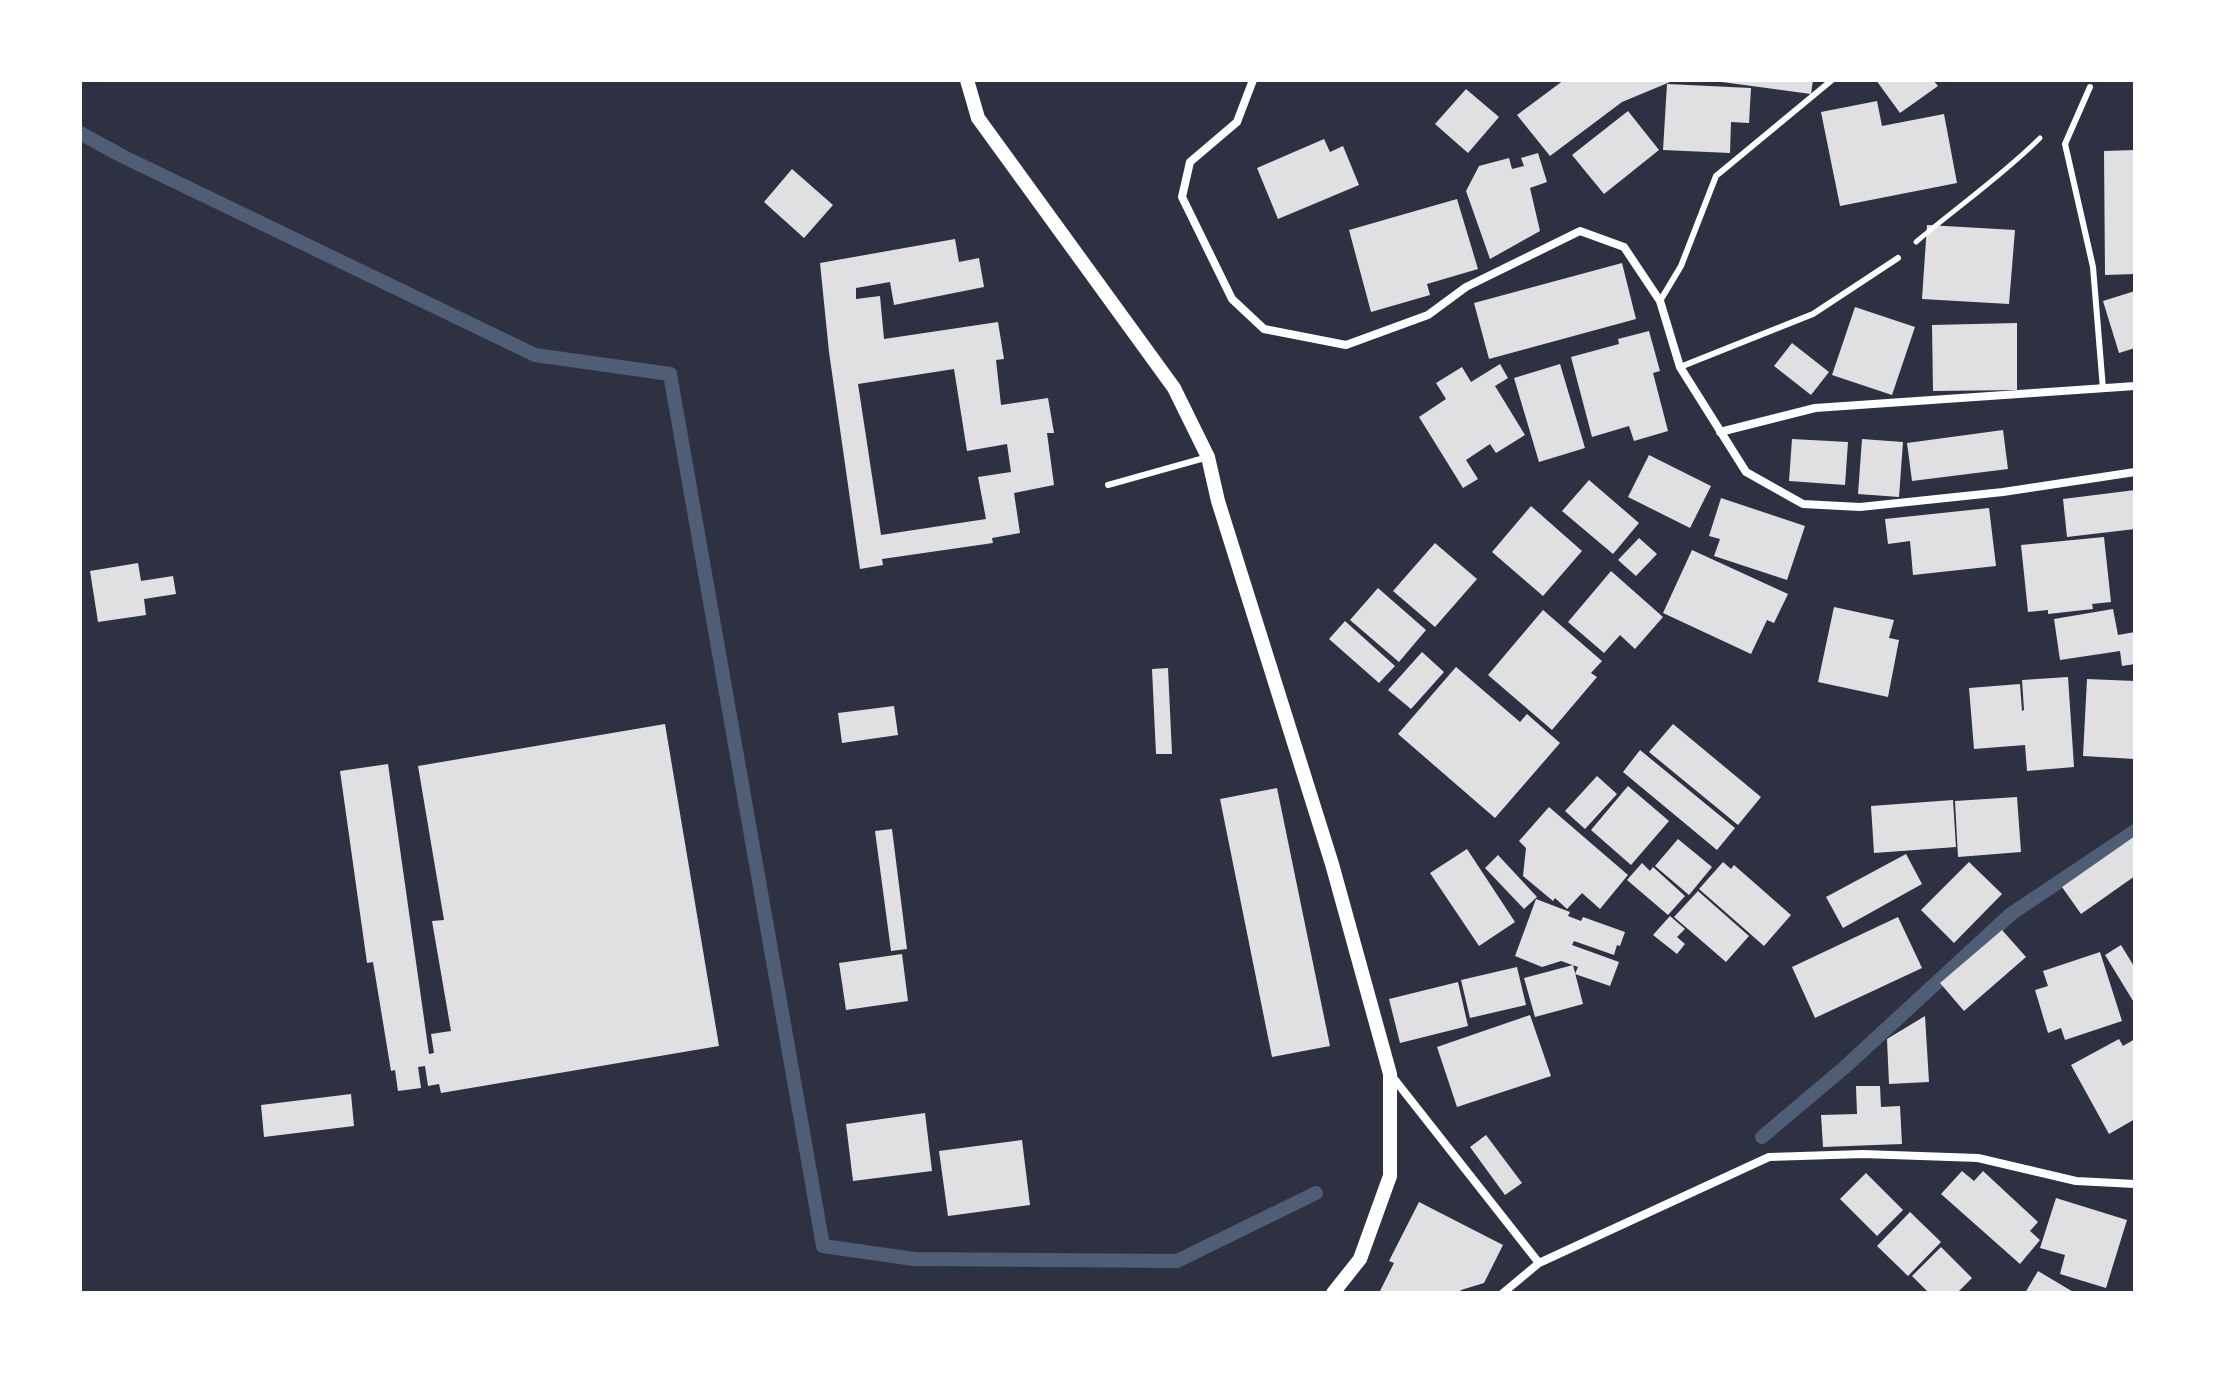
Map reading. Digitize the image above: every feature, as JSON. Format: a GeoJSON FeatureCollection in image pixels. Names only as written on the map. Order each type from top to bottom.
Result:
{"type":"FeatureCollection","features":[{"type":"Feature","properties":{"kind":"street"},"geometry":{"type":"LineString","coordinates":[[967,80],[978,118],[1174,388],[1208,457],[1218,501],[1332,864],[1390,1074],[1390,1176],[1360,1259],[1333,1293]]}},
{"type":"Feature","properties":{"kind":"street"},"geometry":{"type":"LineString","coordinates":[[1253,80],[1237,122],[1190,162],[1182,197],[1232,299],[1264,329],[1346,345],[1428,315],[1466,287],[1580,231],[1624,247],[1660,301],[1680,367],[1746,472],[1803,504],[1860,507],[2003,492],[2135,472]]}},
{"type":"Feature","properties":{"kind":"street"},"geometry":{"type":"LineString","coordinates":[[1720,432],[1815,408],[2135,386]]}},
{"type":"Feature","properties":{"kind":"street"},"geometry":{"type":"LineString","coordinates":[[1390,1074],[1539,1263]]}},
{"type":"Feature","properties":{"kind":"street"},"geometry":{"type":"LineString","coordinates":[[1503,1293],[1539,1263],[1769,1157],[1863,1154],[1978,1158],[2076,1181],[2135,1184]]}},
{"type":"Feature","properties":{"kind":"lane"},"geometry":{"type":"LineString","coordinates":[[1660,301],[1681,266],[1716,176],[1832,80]]}},
{"type":"Feature","properties":{"kind":"lane"},"geometry":{"type":"LineString","coordinates":[[2090,87],[2065,144],[2093,267],[2103,389]]}},
{"type":"Feature","properties":{"kind":"lane"},"geometry":{"type":"LineString","coordinates":[[1680,367],[1813,314],[1898,258]]}},
{"type":"Feature","properties":{"kind":"lane"},"geometry":{"type":"LineString","coordinates":[[1108,485],[1208,457]]}},
{"type":"Feature","properties":{"kind":"path"},"geometry":{"type":"LineString","coordinates":[[1898,258],[2016,161],[2048,129]]}},
{"type":"Feature","properties":{"kind":"building"},"geometry":{"type":"Polygon","coordinates":[[[1564,80],[1675,80],[1622,102],[1550,156],[1517,115],[1564,80]]]}},
{"type":"Feature","properties":{"kind":"building"},"geometry":{"type":"Polygon","coordinates":[[[1722,80],[1813,80],[1811,94],[1722,80]]]}},
{"type":"Feature","properties":{"kind":"building"},"geometry":{"type":"Polygon","coordinates":[[[1876,80],[1933,80],[1938,86],[1900,113],[1876,80]]]}},
{"type":"Feature","properties":{"kind":"building"},"geometry":{"type":"Polygon","coordinates":[[[1667,84],[1751,88],[1749,123],[1731,122],[1730,153],[1663,150],[1667,84]]]}},
{"type":"Feature","properties":{"kind":"building"},"geometry":{"type":"Polygon","coordinates":[[[1466,89],[1499,117],[1468,153],[1435,124],[1466,89]]]}},
{"type":"Feature","properties":{"kind":"building"},"geometry":{"type":"Polygon","coordinates":[[[1877,101],[1882,126],[1944,114],[1957,183],[1840,206],[1821,112],[1877,101]]]}},
{"type":"Feature","properties":{"kind":"building"},"geometry":{"type":"Polygon","coordinates":[[[1628,111],[1659,150],[1604,194],[1572,155],[1628,111]]]}},
{"type":"Feature","properties":{"kind":"building"},"geometry":{"type":"Polygon","coordinates":[[[1324,139],[1330,152],[1343,146],[1359,185],[1278,219],[1257,168],[1324,139]]]}},
{"type":"Feature","properties":{"kind":"building"},"geometry":{"type":"Polygon","coordinates":[[[2135,150],[2135,274],[2105,275],[2104,151],[2135,150]]]}},
{"type":"Feature","properties":{"kind":"building"},"geometry":{"type":"Polygon","coordinates":[[[1538,153],[1547,182],[1530,188],[1540,231],[1490,259],[1466,191],[1479,166],[1509,158],[1512,169],[1524,166],[1521,158],[1538,153]]]}},
{"type":"Feature","properties":{"kind":"building"},"geometry":{"type":"Polygon","coordinates":[[[792,169],[833,205],[804,238],[764,202],[792,169]]]}},
{"type":"Feature","properties":{"kind":"building"},"geometry":{"type":"Polygon","coordinates":[[[1457,199],[1478,269],[1427,284],[1430,295],[1371,312],[1349,230],[1457,199]]]}},
{"type":"Feature","properties":{"kind":"building"},"geometry":{"type":"Polygon","coordinates":[[[1927,225],[2015,230],[2009,304],[1922,299],[1927,225]]]}},
{"type":"Feature","properties":{"kind":"building"},"geometry":{"type":"Polygon","coordinates":[[[955,239],[959,262],[979,258],[984,287],[894,305],[890,282],[856,288],[856,299],[880,296],[884,339],[998,322],[1004,359],[996,360],[1001,405],[1048,398],[1054,433],[1047,433],[1054,485],[1014,493],[1020,533],[992,538],[993,543],[882,559],[883,565],[860,569],[829,352],[820,263],[955,239]],[[954,369],[858,384],[881,535],[986,519],[978,477],[1011,472],[1007,444],[967,451],[954,369]]]}},
{"type":"Feature","properties":{"kind":"building"},"geometry":{"type":"Polygon","coordinates":[[[1622,263],[1636,319],[1489,359],[1474,303],[1622,263]]]}},
{"type":"Feature","properties":{"kind":"building"},"geometry":{"type":"Polygon","coordinates":[[[2135,291],[2135,348],[2119,353],[2103,301],[2135,291]]]}},
{"type":"Feature","properties":{"kind":"building"},"geometry":{"type":"Polygon","coordinates":[[[1855,307],[1915,327],[1892,395],[1832,375],[1855,307]]]}},
{"type":"Feature","properties":{"kind":"building"},"geometry":{"type":"Polygon","coordinates":[[[2017,323],[2017,390],[1933,391],[1932,325],[2017,323]]]}},
{"type":"Feature","properties":{"kind":"building"},"geometry":{"type":"Polygon","coordinates":[[[1649,331],[1660,371],[1653,373],[1668,431],[1634,441],[1629,426],[1592,437],[1571,357],[1619,344],[1618,339],[1649,331]]]}},
{"type":"Feature","properties":{"kind":"building"},"geometry":{"type":"Polygon","coordinates":[[[1792,343],[1829,372],[1811,395],[1774,366],[1792,343]]]}},
{"type":"Feature","properties":{"kind":"building"},"geometry":{"type":"Polygon","coordinates":[[[1500,364],[1508,378],[1495,386],[1525,435],[1496,453],[1490,444],[1466,460],[1478,479],[1463,488],[1419,417],[1446,399],[1436,383],[1462,367],[1471,382],[1500,364]]]}},
{"type":"Feature","properties":{"kind":"building"},"geometry":{"type":"Polygon","coordinates":[[[1560,364],[1585,448],[1539,462],[1514,378],[1560,364]]]}},
{"type":"Feature","properties":{"kind":"building"},"geometry":{"type":"Polygon","coordinates":[[[2003,430],[2008,469],[1912,481],[1907,443],[2003,430]]]}},
{"type":"Feature","properties":{"kind":"building"},"geometry":{"type":"Polygon","coordinates":[[[1792,439],[1848,442],[1845,485],[1789,481],[1792,439]]]}},
{"type":"Feature","properties":{"kind":"building"},"geometry":{"type":"Polygon","coordinates":[[[1862,439],[1903,442],[1899,497],[1858,494],[1862,439]]]}},
{"type":"Feature","properties":{"kind":"building"},"geometry":{"type":"Polygon","coordinates":[[[1649,455],[1711,486],[1690,528],[1628,497],[1649,455]]]}},
{"type":"Feature","properties":{"kind":"building"},"geometry":{"type":"Polygon","coordinates":[[[1589,480],[1639,523],[1613,554],[1562,511],[1589,480]]]}},
{"type":"Feature","properties":{"kind":"building"},"geometry":{"type":"Polygon","coordinates":[[[2135,490],[2135,529],[2067,537],[2063,499],[2135,490]]]}},
{"type":"Feature","properties":{"kind":"building"},"geometry":{"type":"Polygon","coordinates":[[[1721,498],[1805,526],[1787,580],[1714,556],[1720,539],[1709,536],[1721,498]]]}},
{"type":"Feature","properties":{"kind":"building"},"geometry":{"type":"Polygon","coordinates":[[[1531,506],[1582,551],[1543,596],[1492,552],[1531,506]]]}},
{"type":"Feature","properties":{"kind":"building"},"geometry":{"type":"Polygon","coordinates":[[[1989,508],[1996,566],[1913,575],[1910,541],[1888,544],[1885,519],[1989,508]]]}},
{"type":"Feature","properties":{"kind":"building"},"geometry":{"type":"Polygon","coordinates":[[[2104,537],[2111,602],[2092,604],[2093,609],[2048,614],[2048,610],[2028,612],[2021,545],[2104,537]]]}},
{"type":"Feature","properties":{"kind":"building"},"geometry":{"type":"Polygon","coordinates":[[[1639,538],[1657,554],[1636,576],[1618,560],[1639,538]]]}},
{"type":"Feature","properties":{"kind":"building"},"geometry":{"type":"Polygon","coordinates":[[[1435,543],[1477,579],[1435,627],[1393,591],[1435,543]]]}},
{"type":"Feature","properties":{"kind":"building"},"geometry":{"type":"Polygon","coordinates":[[[1692,550],[1788,594],[1774,623],[1767,620],[1751,654],[1663,613],[1692,550]]]}},
{"type":"Feature","properties":{"kind":"building"},"geometry":{"type":"Polygon","coordinates":[[[138,563],[141,581],[173,576],[176,594],[144,599],[146,615],[98,622],[90,571],[138,563]]]}},
{"type":"Feature","properties":{"kind":"building"},"geometry":{"type":"Polygon","coordinates":[[[1611,571],[1663,617],[1635,649],[1620,635],[1604,653],[1568,622],[1611,571]]]}},
{"type":"Feature","properties":{"kind":"building"},"geometry":{"type":"Polygon","coordinates":[[[1378,588],[1426,630],[1399,662],[1350,620],[1378,588]]]}},
{"type":"Feature","properties":{"kind":"building"},"geometry":{"type":"Polygon","coordinates":[[[1834,607],[1894,620],[1889,638],[1899,640],[1888,697],[1818,682],[1834,607]]]}},
{"type":"Feature","properties":{"kind":"building"},"geometry":{"type":"Polygon","coordinates":[[[2113,609],[2118,635],[2135,632],[2135,664],[2122,666],[2120,651],[2060,660],[2054,619],[2113,609]]]}},
{"type":"Feature","properties":{"kind":"building"},"geometry":{"type":"Polygon","coordinates":[[[1543,610],[1602,661],[1591,673],[1597,677],[1552,730],[1488,675],[1543,610]]]}},
{"type":"Feature","properties":{"kind":"building"},"geometry":{"type":"Polygon","coordinates":[[[1345,621],[1395,666],[1379,683],[1329,639],[1345,621]]]}},
{"type":"Feature","properties":{"kind":"building"},"geometry":{"type":"Polygon","coordinates":[[[1422,652],[1444,672],[1411,709],[1388,690],[1422,652]]]}},
{"type":"Feature","properties":{"kind":"building"},"geometry":{"type":"Polygon","coordinates":[[[1456,667],[1520,722],[1527,714],[1560,743],[1495,818],[1398,734],[1456,667]]]}},
{"type":"Feature","properties":{"kind":"building"},"geometry":{"type":"Polygon","coordinates":[[[1168,668],[1172,754],[1156,754],[1152,669],[1168,668]]]}},
{"type":"Feature","properties":{"kind":"building"},"geometry":{"type":"Polygon","coordinates":[[[2068,677],[2074,767],[2027,771],[2025,745],[1974,749],[1969,688],[2020,684],[2022,711],[2022,680],[2068,677]]]}},
{"type":"Feature","properties":{"kind":"building"},"geometry":{"type":"Polygon","coordinates":[[[2087,679],[2135,681],[2135,759],[2083,756],[2087,679]]]}},
{"type":"Feature","properties":{"kind":"building"},"geometry":{"type":"Polygon","coordinates":[[[894,706],[898,735],[842,743],[838,713],[894,706]]]}},
{"type":"Feature","properties":{"kind":"building"},"geometry":{"type":"Polygon","coordinates":[[[665,724],[719,1046],[441,1093],[439,1084],[428,1086],[425,1066],[418,1067],[421,1088],[398,1091],[395,1070],[391,1071],[373,962],[367,963],[340,771],[388,764],[429,1054],[434,1053],[431,1034],[451,1031],[432,921],[444,920],[418,766],[665,724]]]}},
{"type":"Feature","properties":{"kind":"building"},"geometry":{"type":"Polygon","coordinates":[[[1673,724],[1761,797],[1738,825],[1649,752],[1673,724]]]}},
{"type":"Feature","properties":{"kind":"building"},"geometry":{"type":"Polygon","coordinates":[[[1640,750],[1735,828],[1717,850],[1623,772],[1640,750]]]}},
{"type":"Feature","properties":{"kind":"building"},"geometry":{"type":"Polygon","coordinates":[[[1597,776],[1617,794],[1585,829],[1565,811],[1597,776]]]}},
{"type":"Feature","properties":{"kind":"building"},"geometry":{"type":"Polygon","coordinates":[[[1628,786],[1669,821],[1631,865],[1591,830],[1628,786]]]}},
{"type":"Feature","properties":{"kind":"building"},"geometry":{"type":"Polygon","coordinates":[[[1277,788],[1330,1046],[1272,1057],[1220,799],[1277,788]]]}},
{"type":"Feature","properties":{"kind":"building"},"geometry":{"type":"Polygon","coordinates":[[[2017,797],[2021,852],[1958,857],[1955,801],[2017,797]]]}},
{"type":"Feature","properties":{"kind":"building"},"geometry":{"type":"Polygon","coordinates":[[[1953,800],[1956,847],[1874,853],[1871,806],[1953,800]]]}},
{"type":"Feature","properties":{"kind":"building"},"geometry":{"type":"Polygon","coordinates":[[[1549,807],[1628,875],[1600,909],[1582,893],[1567,909],[1523,876],[1526,848],[1519,841],[1549,807]]]}},
{"type":"Feature","properties":{"kind":"building"},"geometry":{"type":"Polygon","coordinates":[[[892,829],[907,949],[891,951],[875,831],[892,829]]]}},
{"type":"Feature","properties":{"kind":"building"},"geometry":{"type":"Polygon","coordinates":[[[2135,836],[2135,876],[2081,914],[2062,887],[2135,836]]]}},
{"type":"Feature","properties":{"kind":"building"},"geometry":{"type":"Polygon","coordinates":[[[1678,839],[1712,867],[1689,895],[1655,866],[1678,839]]]}},
{"type":"Feature","properties":{"kind":"building"},"geometry":{"type":"Polygon","coordinates":[[[1467,849],[1515,922],[1479,946],[1430,873],[1467,849]]]}},
{"type":"Feature","properties":{"kind":"building"},"geometry":{"type":"Polygon","coordinates":[[[1906,854],[1922,884],[1843,928],[1826,897],[1906,854]]]}},
{"type":"Feature","properties":{"kind":"building"},"geometry":{"type":"Polygon","coordinates":[[[1498,855],[1537,897],[1524,909],[1485,868],[1498,855]]]}},
{"type":"Feature","properties":{"kind":"building"},"geometry":{"type":"Polygon","coordinates":[[[1723,862],[1731,869],[1734,865],[1791,915],[1764,946],[1699,889],[1723,862]]]}},
{"type":"Feature","properties":{"kind":"building"},"geometry":{"type":"Polygon","coordinates":[[[1969,862],[2002,894],[1954,943],[1921,910],[1969,862]]]}},
{"type":"Feature","properties":{"kind":"building"},"geometry":{"type":"Polygon","coordinates":[[[1642,863],[1650,871],[1653,867],[1685,896],[1668,915],[1627,880],[1642,863]]]}},
{"type":"Feature","properties":{"kind":"building"},"geometry":{"type":"Polygon","coordinates":[[[1698,891],[1749,936],[1726,962],[1674,917],[1698,891]]]}},
{"type":"Feature","properties":{"kind":"building"},"geometry":{"type":"Polygon","coordinates":[[[1536,899],[1570,912],[1568,916],[1581,921],[1583,917],[1625,932],[1614,955],[1574,941],[1572,945],[1619,962],[1610,986],[1575,974],[1578,967],[1561,961],[1542,967],[1515,956],[1536,899]]]}},
{"type":"Feature","properties":{"kind":"building"},"geometry":{"type":"Polygon","coordinates":[[[1670,916],[1685,929],[1677,937],[1685,944],[1677,954],[1653,935],[1670,916]]]}},
{"type":"Feature","properties":{"kind":"building"},"geometry":{"type":"Polygon","coordinates":[[[1898,917],[1922,968],[1815,1018],[1792,967],[1898,917]]]}},
{"type":"Feature","properties":{"kind":"building"},"geometry":{"type":"Polygon","coordinates":[[[2002,930],[2026,957],[1964,1011],[1940,983],[2002,930]]]}},
{"type":"Feature","properties":{"kind":"building"},"geometry":{"type":"Polygon","coordinates":[[[2121,945],[2135,968],[2135,1004],[2105,955],[2121,945]]]}},
{"type":"Feature","properties":{"kind":"building"},"geometry":{"type":"Polygon","coordinates":[[[2100,952],[2122,1021],[2065,1040],[2061,1028],[2048,1033],[2035,990],[2048,986],[2043,971],[2100,952]]]}},
{"type":"Feature","properties":{"kind":"building"},"geometry":{"type":"Polygon","coordinates":[[[902,954],[908,1001],[846,1010],[839,963],[902,954]]]}},
{"type":"Feature","properties":{"kind":"building"},"geometry":{"type":"Polygon","coordinates":[[[1573,965],[1583,1004],[1535,1017],[1524,978],[1573,965]]]}},
{"type":"Feature","properties":{"kind":"building"},"geometry":{"type":"Polygon","coordinates":[[[1517,967],[1526,1005],[1470,1018],[1461,980],[1517,967]]]}},
{"type":"Feature","properties":{"kind":"building"},"geometry":{"type":"Polygon","coordinates":[[[1458,982],[1468,1026],[1400,1043],[1389,999],[1458,982]]]}},
{"type":"Feature","properties":{"kind":"building"},"geometry":{"type":"Polygon","coordinates":[[[1530,1015],[1551,1076],[1457,1107],[1437,1047],[1530,1015]]]}},
{"type":"Feature","properties":{"kind":"building"},"geometry":{"type":"Polygon","coordinates":[[[1925,1016],[1929,1082],[1889,1084],[1887,1039],[1925,1016]]]}},
{"type":"Feature","properties":{"kind":"building"},"geometry":{"type":"Polygon","coordinates":[[[2119,1039],[2123,1046],[2135,1039],[2135,1119],[2109,1134],[2071,1065],[2119,1039]]]}},
{"type":"Feature","properties":{"kind":"building"},"geometry":{"type":"Polygon","coordinates":[[[1856,1086],[1880,1086],[1881,1107],[1900,1106],[1902,1144],[1823,1147],[1821,1115],[1857,1114],[1856,1086]]]}},
{"type":"Feature","properties":{"kind":"building"},"geometry":{"type":"Polygon","coordinates":[[[351,1094],[354,1126],[264,1137],[261,1105],[351,1094]]]}},
{"type":"Feature","properties":{"kind":"building"},"geometry":{"type":"Polygon","coordinates":[[[925,1113],[932,1171],[853,1181],[846,1124],[925,1113]]]}},
{"type":"Feature","properties":{"kind":"building"},"geometry":{"type":"Polygon","coordinates":[[[1486,1135],[1522,1183],[1505,1195],[1470,1147],[1486,1135]]]}},
{"type":"Feature","properties":{"kind":"building"},"geometry":{"type":"Polygon","coordinates":[[[1022,1140],[1030,1205],[948,1216],[939,1151],[1022,1140]]]}},
{"type":"Feature","properties":{"kind":"building"},"geometry":{"type":"Polygon","coordinates":[[[1962,1171],[1974,1181],[1983,1171],[2038,1222],[2030,1231],[2040,1240],[2020,1264],[1941,1194],[1962,1171]]]}},
{"type":"Feature","properties":{"kind":"building"},"geometry":{"type":"Polygon","coordinates":[[[1866,1173],[1903,1210],[1877,1236],[1840,1199],[1866,1173]]]}},
{"type":"Feature","properties":{"kind":"building"},"geometry":{"type":"Polygon","coordinates":[[[2056,1198],[2127,1220],[2106,1288],[2060,1274],[2065,1255],[2040,1248],[2056,1198]]]}},
{"type":"Feature","properties":{"kind":"building"},"geometry":{"type":"Polygon","coordinates":[[[1419,1202],[1503,1245],[1484,1283],[1459,1293],[1379,1293],[1394,1263],[1389,1261],[1419,1202]]]}},
{"type":"Feature","properties":{"kind":"building"},"geometry":{"type":"Polygon","coordinates":[[[1910,1212],[1941,1242],[1908,1276],[1877,1246],[1910,1212]]]}},
{"type":"Feature","properties":{"kind":"building"},"geometry":{"type":"Polygon","coordinates":[[[1941,1247],[1972,1278],[1957,1293],[1929,1293],[1912,1276],[1941,1247]]]}},
{"type":"Feature","properties":{"kind":"building"},"geometry":{"type":"Polygon","coordinates":[[[2038,1271],[2075,1293],[2025,1293],[2038,1271]]]}},
{"type":"Feature","properties":{"kind":"waterway"},"geometry":{"type":"LineString","coordinates":[[80,133],[535,355],[670,374],[823,1246],[914,1259],[1177,1261],[1316,1193]]}},
{"type":"Feature","properties":{"kind":"waterway"},"geometry":{"type":"LineString","coordinates":[[1762,1137],[1845,1067],[2011,914],[2135,831]]}}]}
